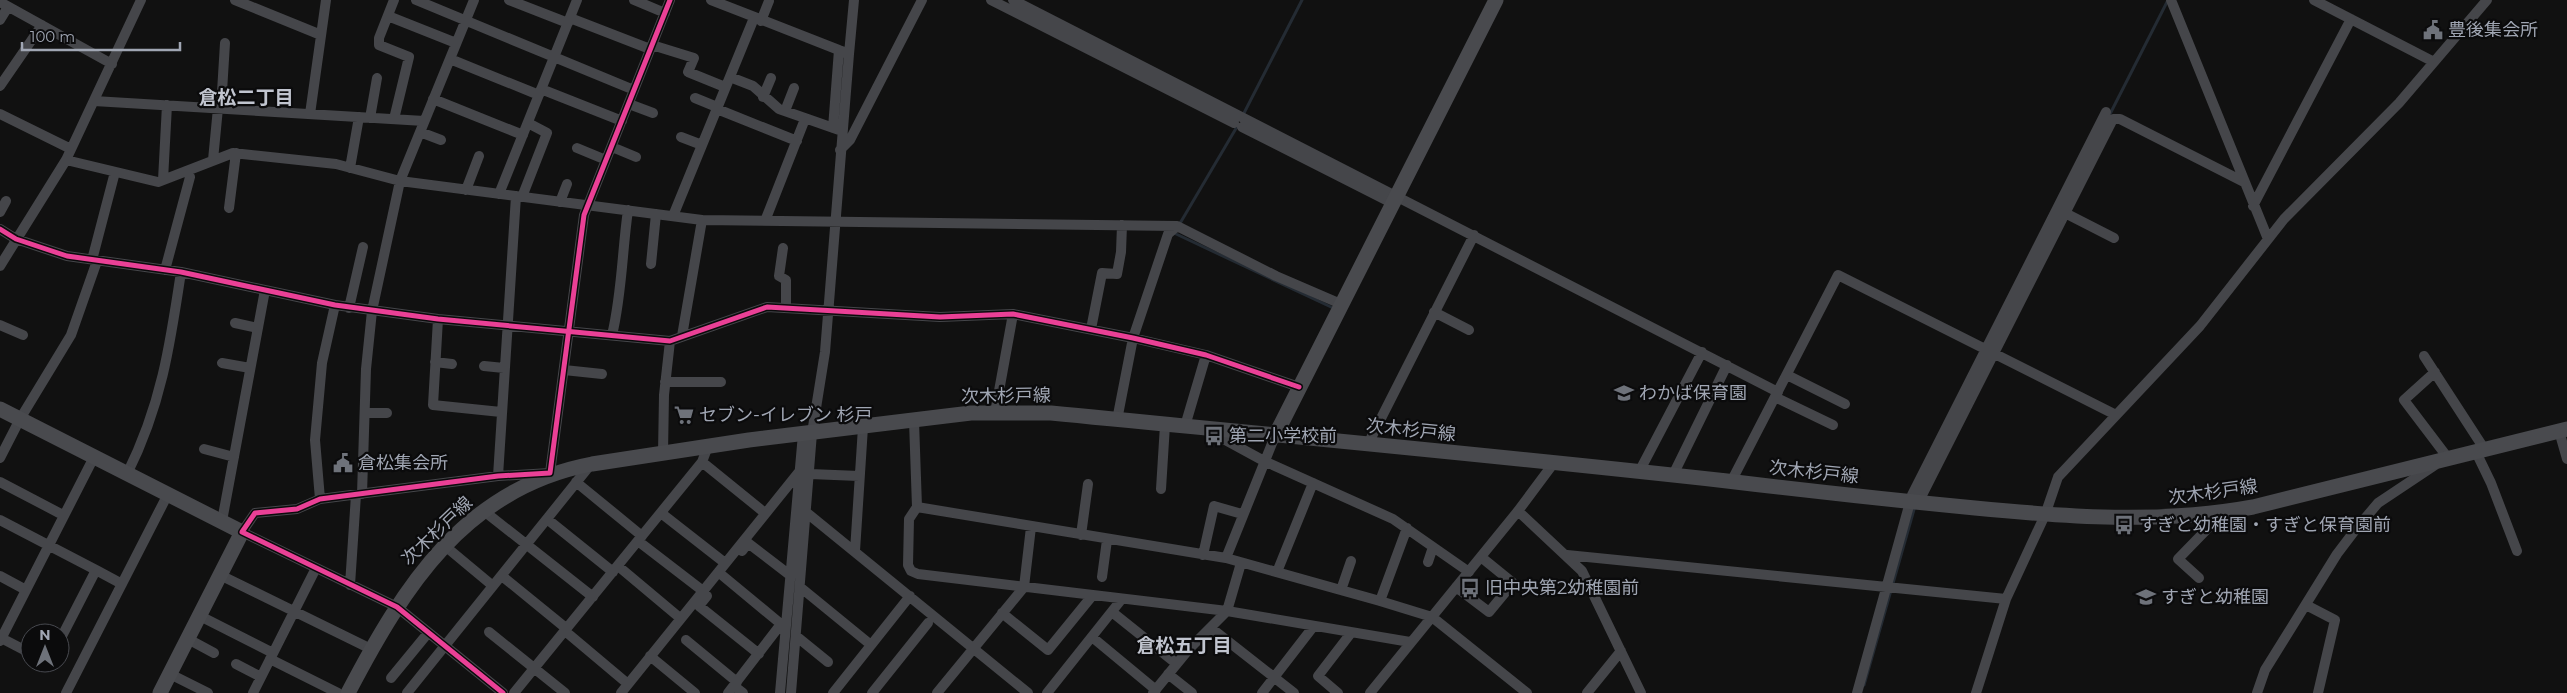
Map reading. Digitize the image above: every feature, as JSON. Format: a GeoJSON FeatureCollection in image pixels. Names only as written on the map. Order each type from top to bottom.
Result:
{"type":"FeatureCollection","features":[{"type":"Feature","properties":{"kind":"main road"},"geometry":{"type":"LineString","coordinates":[[1275,436],[1496,0]]}},
{"type":"Feature","properties":{"kind":"main road"},"geometry":{"type":"LineString","coordinates":[[0,410],[242,532],[160,693]]}},
{"type":"Feature","properties":{"kind":"main road","name":"次木杉戸線"},"geometry":{"type":"LineString","coordinates":[[348,693],[371,649],[428,562],[484,511],[519,487],[550,473],[592,464],[708,446],[971,413],[1050,413],[1673,475],[2045,515],[2137,519],[2212,514],[2253,507],[2563,430]]}},
{"type":"Feature","properties":{"kind":"street"},"geometry":{"type":"LineString","coordinates":[[0,266],[66,160],[142,0]]}},
{"type":"Feature","properties":{"kind":"street"},"geometry":{"type":"LineString","coordinates":[[235,0],[321,35]]}},
{"type":"Feature","properties":{"kind":"street"},"geometry":{"type":"LineString","coordinates":[[310,114],[326,0]]}},
{"type":"Feature","properties":{"kind":"street"},"geometry":{"type":"LineString","coordinates":[[394,0],[379,38],[380,44],[409,57],[394,119]]}},
{"type":"Feature","properties":{"kind":"street"},"geometry":{"type":"LineString","coordinates":[[416,0],[465,22],[634,90]]}},
{"type":"Feature","properties":{"kind":"street"},"geometry":{"type":"LineString","coordinates":[[350,585],[359,495],[372,312],[400,181],[474,0]]}},
{"type":"Feature","properties":{"kind":"street"},"geometry":{"type":"LineString","coordinates":[[509,0],[651,47],[694,58],[688,72],[725,87]]}},
{"type":"Feature","properties":{"kind":"street"},"geometry":{"type":"LineString","coordinates":[[499,194],[577,0]]}},
{"type":"Feature","properties":{"kind":"street"},"geometry":{"type":"LineString","coordinates":[[634,0],[665,12]]}},
{"type":"Feature","properties":{"kind":"street"},"geometry":{"type":"LineString","coordinates":[[503,693],[397,607],[242,532],[255,513],[297,509],[320,500],[498,476],[550,473],[584,215],[670,0]]}},
{"type":"Feature","properties":{"kind":"street"},"geometry":{"type":"LineString","coordinates":[[711,0],[844,52]]}},
{"type":"Feature","properties":{"kind":"street"},"geometry":{"type":"LineString","coordinates":[[780,693],[784,625],[808,434],[821,379],[840,150],[838,130],[844,52],[854,0]]}},
{"type":"Feature","properties":{"kind":"street"},"geometry":{"type":"LineString","coordinates":[[840,150],[850,140],[922,0]]}},
{"type":"Feature","properties":{"kind":"street"},"geometry":{"type":"LineString","coordinates":[[991,0],[1238,125],[1395,200],[1474,235],[1727,365],[1776,395],[1833,425]]}},
{"type":"Feature","properties":{"kind":"street"},"geometry":{"type":"LineString","coordinates":[[1013,0],[1395,200]]}},
{"type":"Feature","properties":{"kind":"street"},"geometry":{"type":"LineString","coordinates":[[2171,0],[2268,239]]}},
{"type":"Feature","properties":{"kind":"street"},"geometry":{"type":"LineString","coordinates":[[2314,0],[2434,62]]}},
{"type":"Feature","properties":{"kind":"street"},"geometry":{"type":"LineString","coordinates":[[1976,693],[2006,599],[2045,515],[2058,477],[2200,326],[2284,218],[2399,103],[2487,0]]}},
{"type":"Feature","properties":{"kind":"street"},"geometry":{"type":"LineString","coordinates":[[673,216],[725,87],[757,19],[769,1]]}},
{"type":"Feature","properties":{"kind":"street"},"geometry":{"type":"LineString","coordinates":[[0,20],[4,5],[112,64]]}},
{"type":"Feature","properties":{"kind":"street"},"geometry":{"type":"LineString","coordinates":[[388,16],[456,43]]}},
{"type":"Feature","properties":{"kind":"street"},"geometry":{"type":"LineString","coordinates":[[2253,206],[2351,19]]}},
{"type":"Feature","properties":{"kind":"street"},"geometry":{"type":"LineString","coordinates":[[0,86],[42,25]]}},
{"type":"Feature","properties":{"kind":"street"},"geometry":{"type":"LineString","coordinates":[[213,160],[220,108],[225,43]]}},
{"type":"Feature","properties":{"kind":"street"},"geometry":{"type":"LineString","coordinates":[[450,59],[622,121]]}},
{"type":"Feature","properties":{"kind":"street"},"geometry":{"type":"LineString","coordinates":[[730,77],[753,86],[763,97],[785,111],[805,120],[838,130]]}},
{"type":"Feature","properties":{"kind":"street"},"geometry":{"type":"LineString","coordinates":[[350,168],[377,78]]}},
{"type":"Feature","properties":{"kind":"street"},"geometry":{"type":"LineString","coordinates":[[763,97],[771,78]]}},
{"type":"Feature","properties":{"kind":"street"},"geometry":{"type":"LineString","coordinates":[[785,111],[794,88]]}},
{"type":"Feature","properties":{"kind":"street"},"geometry":{"type":"LineString","coordinates":[[695,98],[797,141]]}},
{"type":"Feature","properties":{"kind":"street"},"geometry":{"type":"LineString","coordinates":[[433,99],[523,135]]}},
{"type":"Feature","properties":{"kind":"street"},"geometry":{"type":"LineString","coordinates":[[94,101],[424,121]]}},
{"type":"Feature","properties":{"kind":"street"},"geometry":{"type":"LineString","coordinates":[[629,104],[653,113]]}},
{"type":"Feature","properties":{"kind":"street"},"geometry":{"type":"LineString","coordinates":[[163,180],[168,105]]}},
{"type":"Feature","properties":{"kind":"street"},"geometry":{"type":"LineString","coordinates":[[1857,693],[1887,587],[1914,502],[2106,112]]}},
{"type":"Feature","properties":{"kind":"street"},"geometry":{"type":"LineString","coordinates":[[0,114],[71,149]]}},
{"type":"Feature","properties":{"kind":"street"},"geometry":{"type":"LineString","coordinates":[[1990,351],[2065,213],[2113,119],[2117,118],[2244,182]]}},
{"type":"Feature","properties":{"kind":"street"},"geometry":{"type":"LineString","coordinates":[[765,221],[805,120]]}},
{"type":"Feature","properties":{"kind":"street"},"geometry":{"type":"LineString","coordinates":[[498,476],[506,325],[519,196],[547,133],[528,123]]}},
{"type":"Feature","properties":{"kind":"street"},"geometry":{"type":"LineString","coordinates":[[420,132],[441,140]]}},
{"type":"Feature","properties":{"kind":"street"},"geometry":{"type":"LineString","coordinates":[[681,137],[702,146]]}},
{"type":"Feature","properties":{"kind":"street"},"geometry":{"type":"LineString","coordinates":[[612,146],[636,157]]}},
{"type":"Feature","properties":{"kind":"street"},"geometry":{"type":"LineString","coordinates":[[577,148],[606,160]]}},
{"type":"Feature","properties":{"kind":"street"},"geometry":{"type":"LineString","coordinates":[[66,160],[158,182],[236,153],[336,164],[400,181],[702,220],[1177,226],[1276,276],[1341,304]]}},
{"type":"Feature","properties":{"kind":"street"},"geometry":{"type":"LineString","coordinates":[[229,208],[236,153]]}},
{"type":"Feature","properties":{"kind":"street"},"geometry":{"type":"LineString","coordinates":[[466,190],[479,156]]}},
{"type":"Feature","properties":{"kind":"street"},"geometry":{"type":"LineString","coordinates":[[165,270],[190,177],[187,171]]}},
{"type":"Feature","properties":{"kind":"street"},"geometry":{"type":"LineString","coordinates":[[0,458],[20,420],[72,335],[94,261],[115,172]]}},
{"type":"Feature","properties":{"kind":"street"},"geometry":{"type":"LineString","coordinates":[[560,202],[567,184]]}},
{"type":"Feature","properties":{"kind":"street"},"geometry":{"type":"LineString","coordinates":[[0,212],[6,201]]}},
{"type":"Feature","properties":{"kind":"street"},"geometry":{"type":"LineString","coordinates":[[612,335],[620,300],[623,248],[628,210]]}},
{"type":"Feature","properties":{"kind":"street"},"geometry":{"type":"LineString","coordinates":[[2065,213],[2114,238]]}},
{"type":"Feature","properties":{"kind":"street"},"geometry":{"type":"LineString","coordinates":[[651,264],[656,214]]}},
{"type":"Feature","properties":{"kind":"street"},"geometry":{"type":"LineString","coordinates":[[682,336],[702,220]]}},
{"type":"Feature","properties":{"kind":"street"},"geometry":{"type":"LineString","coordinates":[[1090,329],[1102,273],[1117,274],[1122,252],[1122,225]]}},
{"type":"Feature","properties":{"kind":"street"},"geometry":{"type":"LineString","coordinates":[[1117,420],[1133,338],[1168,234],[1177,226]]}},
{"type":"Feature","properties":{"kind":"street"},"geometry":{"type":"LineString","coordinates":[[0,229],[16,239],[66,256],[181,272],[372,312],[670,341],[767,307],[786,306],[940,317],[1013,314],[1206,355],[1299,388]]}},
{"type":"Feature","properties":{"kind":"street"},"geometry":{"type":"LineString","coordinates":[[1368,444],[1474,235]]}},
{"type":"Feature","properties":{"kind":"street"},"geometry":{"type":"LineString","coordinates":[[349,308],[363,247]]}},
{"type":"Feature","properties":{"kind":"street"},"geometry":{"type":"LineString","coordinates":[[783,248],[779,276],[786,280],[786,306]]}},
{"type":"Feature","properties":{"kind":"street"},"geometry":{"type":"LineString","coordinates":[[127,474],[145,438],[169,355],[181,272]]}},
{"type":"Feature","properties":{"kind":"street"},"geometry":{"type":"LineString","coordinates":[[1731,482],[1838,275],[2116,415]]}},
{"type":"Feature","properties":{"kind":"street"},"geometry":{"type":"LineString","coordinates":[[222,521],[265,290]]}},
{"type":"Feature","properties":{"kind":"street"},"geometry":{"type":"LineString","coordinates":[[320,500],[315,440],[322,363],[336,305]]}},
{"type":"Feature","properties":{"kind":"street"},"geometry":{"type":"LineString","coordinates":[[1434,312],[1469,330]]}},
{"type":"Feature","properties":{"kind":"street"},"geometry":{"type":"LineString","coordinates":[[995,413],[1013,314]]}},
{"type":"Feature","properties":{"kind":"street"},"geometry":{"type":"LineString","coordinates":[[438,319],[433,405],[501,412]]}},
{"type":"Feature","properties":{"kind":"street"},"geometry":{"type":"LineString","coordinates":[[235,323],[258,328]]}},
{"type":"Feature","properties":{"kind":"street"},"geometry":{"type":"LineString","coordinates":[[0,325],[22,335]]}},
{"type":"Feature","properties":{"kind":"street"},"geometry":{"type":"LineString","coordinates":[[663,453],[665,382],[670,341]]}},
{"type":"Feature","properties":{"kind":"street"},"geometry":{"type":"LineString","coordinates":[[1639,472],[1702,352]]}},
{"type":"Feature","properties":{"kind":"street"},"geometry":{"type":"LineString","coordinates":[[1185,426],[1206,355]]}},
{"type":"Feature","properties":{"kind":"street"},"geometry":{"type":"LineString","coordinates":[[2424,356],[2480,451],[2517,551]]}},
{"type":"Feature","properties":{"kind":"street"},"geometry":{"type":"LineString","coordinates":[[435,362],[452,364]]}},
{"type":"Feature","properties":{"kind":"street"},"geometry":{"type":"LineString","coordinates":[[222,363],[250,368]]}},
{"type":"Feature","properties":{"kind":"street"},"geometry":{"type":"LineString","coordinates":[[1673,475],[1727,365]]}},
{"type":"Feature","properties":{"kind":"street"},"geometry":{"type":"LineString","coordinates":[[484,366],[504,368]]}},
{"type":"Feature","properties":{"kind":"street"},"geometry":{"type":"LineString","coordinates":[[564,370],[602,374]]}},
{"type":"Feature","properties":{"kind":"street"},"geometry":{"type":"LineString","coordinates":[[2258,693],[2265,670],[2337,554],[2378,503],[2446,458],[2404,400],[2435,372]]}},
{"type":"Feature","properties":{"kind":"street"},"geometry":{"type":"LineString","coordinates":[[1787,375],[1845,404]]}},
{"type":"Feature","properties":{"kind":"street"},"geometry":{"type":"LineString","coordinates":[[665,382],[721,382]]}},
{"type":"Feature","properties":{"kind":"street"},"geometry":{"type":"LineString","coordinates":[[365,413],[387,413]]}},
{"type":"Feature","properties":{"kind":"street"},"geometry":{"type":"LineString","coordinates":[[914,421],[917,507],[909,519],[908,565],[911,571],[918,574],[1024,586],[1121,600],[1226,611],[1410,642]]}},
{"type":"Feature","properties":{"kind":"street"},"geometry":{"type":"LineString","coordinates":[[1160,489],[1165,424]]}},
{"type":"Feature","properties":{"kind":"street"},"geometry":{"type":"LineString","coordinates":[[855,551],[863,427]]}},
{"type":"Feature","properties":{"kind":"street"},"geometry":{"type":"LineString","coordinates":[[1204,428],[1264,461],[1393,518],[1469,572]]}},
{"type":"Feature","properties":{"kind":"street"},"geometry":{"type":"LineString","coordinates":[[2563,430],[2567,459]]}},
{"type":"Feature","properties":{"kind":"street"},"geometry":{"type":"LineString","coordinates":[[1226,558],[1242,514],[1275,436]]}},
{"type":"Feature","properties":{"kind":"street"},"geometry":{"type":"LineString","coordinates":[[514,693],[702,462],[708,446]]}},
{"type":"Feature","properties":{"kind":"street"},"geometry":{"type":"LineString","coordinates":[[204,449],[234,457]]}},
{"type":"Feature","properties":{"kind":"street"},"geometry":{"type":"LineString","coordinates":[[20,649],[1,640],[63,514],[94,457]]}},
{"type":"Feature","properties":{"kind":"street"},"geometry":{"type":"LineString","coordinates":[[702,462],[765,513]]}},
{"type":"Feature","properties":{"kind":"street"},"geometry":{"type":"LineString","coordinates":[[407,693],[592,464]]}},
{"type":"Feature","properties":{"kind":"street"},"geometry":{"type":"LineString","coordinates":[[1370,693],[1518,511],[1553,464]]}},
{"type":"Feature","properties":{"kind":"street"},"geometry":{"type":"LineString","coordinates":[[791,693],[807,513],[804,473]]}},
{"type":"Feature","properties":{"kind":"street"},"geometry":{"type":"LineString","coordinates":[[502,576],[566,630],[625,690],[680,618],[765,513],[804,473],[859,476]]}},
{"type":"Feature","properties":{"kind":"street"},"geometry":{"type":"LineString","coordinates":[[0,482],[63,514]]}},
{"type":"Feature","properties":{"kind":"street"},"geometry":{"type":"LineString","coordinates":[[576,482],[702,591]]}},
{"type":"Feature","properties":{"kind":"street"},"geometry":{"type":"LineString","coordinates":[[1277,572],[1313,482]]}},
{"type":"Feature","properties":{"kind":"street"},"geometry":{"type":"LineString","coordinates":[[1081,535],[1088,484]]}},
{"type":"Feature","properties":{"kind":"street"},"geometry":{"type":"LineString","coordinates":[[66,693],[168,494]]}},
{"type":"Feature","properties":{"kind":"street"},"geometry":{"type":"LineString","coordinates":[[1203,555],[1214,506],[1242,514]]}},
{"type":"Feature","properties":{"kind":"street"},"geometry":{"type":"LineString","coordinates":[[917,507],[1107,540],[1226,558],[1380,601],[1432,617],[1527,693]]}},
{"type":"Feature","properties":{"kind":"street"},"geometry":{"type":"LineString","coordinates":[[484,511],[592,597]]}},
{"type":"Feature","properties":{"kind":"street"},"geometry":{"type":"LineString","coordinates":[[1518,511],[1567,554],[1582,571],[1641,693]]}},
{"type":"Feature","properties":{"kind":"street"},"geometry":{"type":"LineString","coordinates":[[661,513],[725,564]]}},
{"type":"Feature","properties":{"kind":"street"},"geometry":{"type":"LineString","coordinates":[[807,513],[1028,693]]}},
{"type":"Feature","properties":{"kind":"street"},"geometry":{"type":"LineString","coordinates":[[2199,578],[2178,559],[2213,523],[2212,514]]}},
{"type":"Feature","properties":{"kind":"street"},"geometry":{"type":"LineString","coordinates":[[546,519],[680,618]]}},
{"type":"Feature","properties":{"kind":"street"},"geometry":{"type":"LineString","coordinates":[[0,520],[122,584]]}},
{"type":"Feature","properties":{"kind":"street"},"geometry":{"type":"LineString","coordinates":[[937,693],[1024,586],[1031,527]]}},
{"type":"Feature","properties":{"kind":"street"},"geometry":{"type":"LineString","coordinates":[[1380,601],[1407,528]]}},
{"type":"Feature","properties":{"kind":"street"},"geometry":{"type":"LineString","coordinates":[[1102,576],[1107,540]]}},
{"type":"Feature","properties":{"kind":"street"},"geometry":{"type":"LineString","coordinates":[[759,654],[699,606],[748,543],[791,576]]}},
{"type":"Feature","properties":{"kind":"street"},"geometry":{"type":"LineString","coordinates":[[445,546],[493,586]]}},
{"type":"Feature","properties":{"kind":"street"},"geometry":{"type":"LineString","coordinates":[[1428,562],[1433,547]]}},
{"type":"Feature","properties":{"kind":"street"},"geometry":{"type":"LineString","coordinates":[[1567,554],[2006,599]]}},
{"type":"Feature","properties":{"kind":"street"},"geometry":{"type":"LineString","coordinates":[[1456,587],[1489,612],[1513,583],[1481,557]]}},
{"type":"Feature","properties":{"kind":"street"},"geometry":{"type":"LineString","coordinates":[[1341,590],[1351,561]]}},
{"type":"Feature","properties":{"kind":"street"},"geometry":{"type":"LineString","coordinates":[[1092,637],[1155,691],[1168,674],[1226,611],[1241,563]]}},
{"type":"Feature","properties":{"kind":"street"},"geometry":{"type":"LineString","coordinates":[[252,693],[316,568]]}},
{"type":"Feature","properties":{"kind":"street"},"geometry":{"type":"LineString","coordinates":[[69,623],[96,570]]}},
{"type":"Feature","properties":{"kind":"street"},"geometry":{"type":"LineString","coordinates":[[220,575],[371,649]]}},
{"type":"Feature","properties":{"kind":"street"},"geometry":{"type":"LineString","coordinates":[[0,576],[26,590]]}},
{"type":"Feature","properties":{"kind":"street"},"geometry":{"type":"LineString","coordinates":[[723,576],[784,625]]}},
{"type":"Feature","properties":{"kind":"street"},"geometry":{"type":"LineString","coordinates":[[800,587],[871,644]]}},
{"type":"Feature","properties":{"kind":"street"},"geometry":{"type":"LineString","coordinates":[[833,693],[910,596]]}},
{"type":"Feature","properties":{"kind":"street"},"geometry":{"type":"LineString","coordinates":[[1002,613],[1048,650],[1092,596]]}},
{"type":"Feature","properties":{"kind":"street"},"geometry":{"type":"LineString","coordinates":[[1047,693],[1121,600]]}},
{"type":"Feature","properties":{"kind":"street"},"geometry":{"type":"LineString","coordinates":[[2306,605],[2334,620],[2318,693]]}},
{"type":"Feature","properties":{"kind":"street"},"geometry":{"type":"LineString","coordinates":[[1112,612],[1177,664]]}},
{"type":"Feature","properties":{"kind":"street"},"geometry":{"type":"LineString","coordinates":[[200,616],[338,693]]}},
{"type":"Feature","properties":{"kind":"street"},"geometry":{"type":"LineString","coordinates":[[872,693],[928,623]]}},
{"type":"Feature","properties":{"kind":"street"},"geometry":{"type":"LineString","coordinates":[[733,687],[784,625]]}},
{"type":"Feature","properties":{"kind":"street"},"geometry":{"type":"LineString","coordinates":[[1262,693],[1313,627]]}},
{"type":"Feature","properties":{"kind":"street"},"geometry":{"type":"LineString","coordinates":[[1211,628],[1294,693]]}},
{"type":"Feature","properties":{"kind":"street"},"geometry":{"type":"LineString","coordinates":[[489,632],[565,693]]}},
{"type":"Feature","properties":{"kind":"street"},"geometry":{"type":"LineString","coordinates":[[391,678],[428,633]]}},
{"type":"Feature","properties":{"kind":"street"},"geometry":{"type":"LineString","coordinates":[[1338,693],[1318,676],[1351,633]]}},
{"type":"Feature","properties":{"kind":"street"},"geometry":{"type":"LineString","coordinates":[[796,636],[828,662]]}},
{"type":"Feature","properties":{"kind":"street"},"geometry":{"type":"LineString","coordinates":[[188,640],[214,653]]}},
{"type":"Feature","properties":{"kind":"street"},"geometry":{"type":"LineString","coordinates":[[686,640],[733,687],[743,693]]}},
{"type":"Feature","properties":{"kind":"street"},"geometry":{"type":"LineString","coordinates":[[1587,693],[1621,651]]}},
{"type":"Feature","properties":{"kind":"street"},"geometry":{"type":"LineString","coordinates":[[650,656],[695,693]]}},
{"type":"Feature","properties":{"kind":"street"},"geometry":{"type":"LineString","coordinates":[[236,664],[261,677]]}},
{"type":"Feature","properties":{"kind":"street"},"geometry":{"type":"LineString","coordinates":[[170,674],[208,693]]}},
{"type":"Feature","properties":{"kind":"street"},"geometry":{"type":"LineString","coordinates":[[1168,674],[1192,693]]}},
{"type":"Feature","properties":{"kind":"waterway"},"geometry":{"type":"LineString","coordinates":[[1243,115],[1302,0]]}},
{"type":"Feature","properties":{"kind":"waterway"},"geometry":{"type":"LineString","coordinates":[[2109,116],[2168,0]]}},
{"type":"Feature","properties":{"kind":"waterway"},"geometry":{"type":"LineString","coordinates":[[1179,225],[1238,125]]}},
{"type":"Feature","properties":{"kind":"waterway"},"geometry":{"type":"LineString","coordinates":[[1174,233],[1331,307]]}},
{"type":"Feature","properties":{"kind":"waterway"},"geometry":{"type":"LineString","coordinates":[[1864,685],[1915,506]]}},
{"type":"Feature","properties":{"kind":"cycle path"},"geometry":{"type":"LineString","coordinates":[[503,693],[397,607],[242,532],[255,513],[297,509],[320,499],[498,476],[550,473],[584,215],[670,0]]}},
{"type":"Feature","properties":{"kind":"cycle path"},"geometry":{"type":"LineString","coordinates":[[0,229],[16,239],[67,256],[181,272],[335,305],[438,319],[670,341],[767,307],[940,317],[1013,314],[1206,355],[1299,387]]}},
{"type":"Feature","properties":{"kind":"place","name":"豊後集会所"},"geometry":{"type":"Point","coordinates":[2433,30]}},
{"type":"Feature","properties":{"kind":"place","name":"わかば保育園"},"geometry":{"type":"Point","coordinates":[1624,393]}},
{"type":"Feature","properties":{"kind":"place","name":"セブン-イレブン 杉戸"},"geometry":{"type":"Point","coordinates":[684,415]}},
{"type":"Feature","properties":{"kind":"place","name":"第二小学校前"},"geometry":{"type":"Point","coordinates":[1214,436]}},
{"type":"Feature","properties":{"kind":"place","name":"倉松集会所"},"geometry":{"type":"Point","coordinates":[343,463]}},
{"type":"Feature","properties":{"kind":"place","name":"すぎと幼稚園・すぎと保育園前"},"geometry":{"type":"Point","coordinates":[2124,525]}},
{"type":"Feature","properties":{"kind":"place","name":"旧中央第2幼稚園前"},"geometry":{"type":"Point","coordinates":[1470,588]}},
{"type":"Feature","properties":{"kind":"place","name":"すぎと幼稚園"},"geometry":{"type":"Point","coordinates":[2146,597]}},
{"type":"Feature","properties":{"kind":"district","name":"倉松二丁目"},"geometry":{"type":"Point","coordinates":[246,97]}},
{"type":"Feature","properties":{"kind":"district","name":"倉松五丁目"},"geometry":{"type":"Point","coordinates":[1184,645]}}]}
